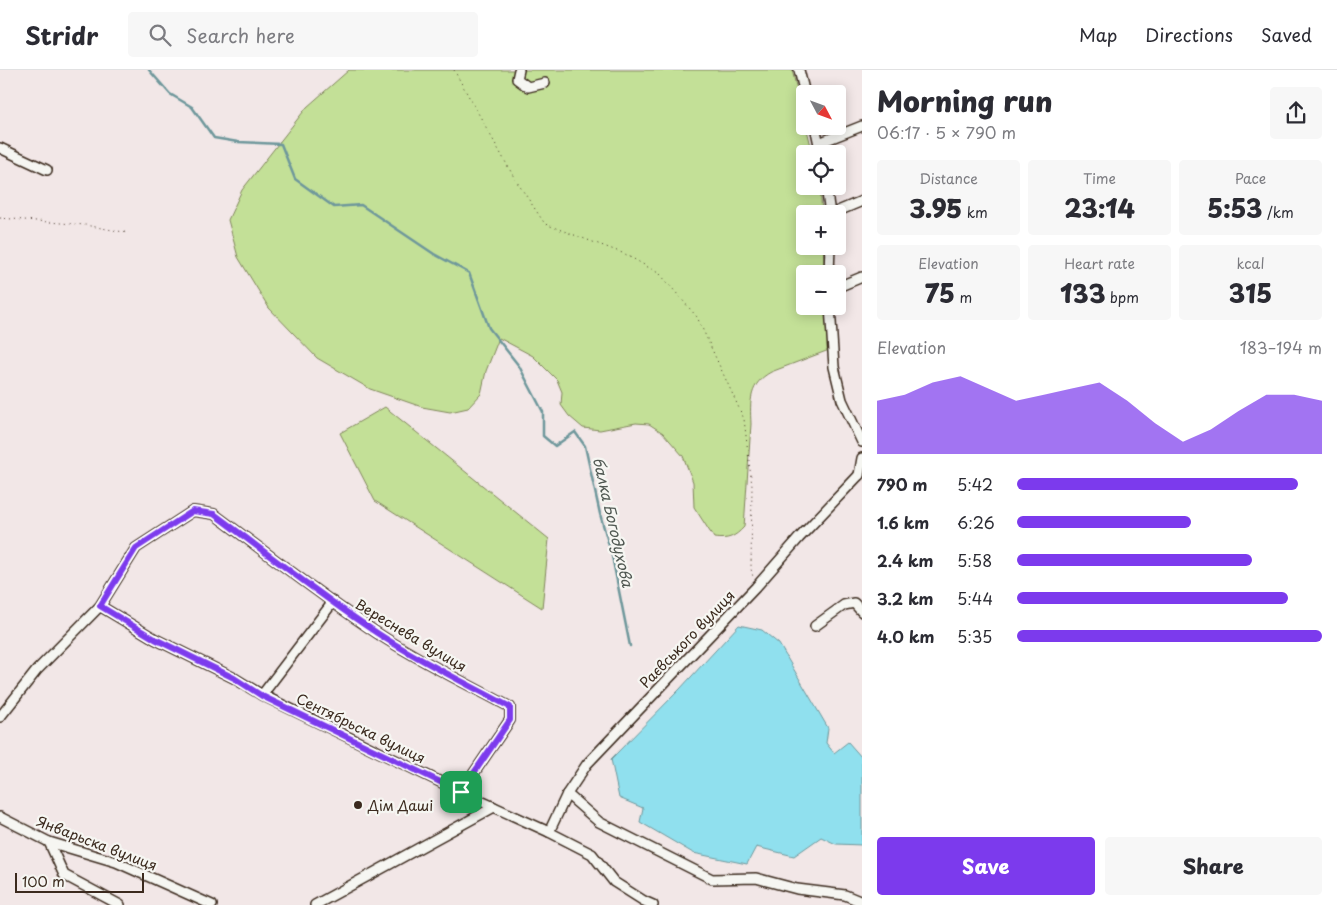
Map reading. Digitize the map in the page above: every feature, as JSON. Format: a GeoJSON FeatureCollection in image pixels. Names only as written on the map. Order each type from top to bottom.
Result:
{"type":"FeatureCollection","features":[{"type":"Feature","properties":{"kind":"street"},"geometry":{"type":"LineString","coordinates":[[519,70],[517,79],[528,87],[545,83]]}},
{"type":"Feature","properties":{"kind":"street"},"geometry":{"type":"LineString","coordinates":[[798,70],[802,85]]}},
{"type":"Feature","properties":{"kind":"street"},"geometry":{"type":"LineString","coordinates":[[817,135],[819,143],[862,126]]}},
{"type":"Feature","properties":{"kind":"street"},"geometry":{"type":"LineString","coordinates":[[0,148],[46,170]]}},
{"type":"Feature","properties":{"kind":"street"},"geometry":{"type":"LineString","coordinates":[[846,208],[862,201]]}},
{"type":"Feature","properties":{"kind":"street"},"geometry":{"type":"LineString","coordinates":[[846,284],[862,276]]}},
{"type":"Feature","properties":{"kind":"street"},"geometry":{"type":"LineString","coordinates":[[831,315],[834,367],[842,400],[862,442]]}},
{"type":"Feature","properties":{"kind":"street"},"geometry":{"type":"LineString","coordinates":[[861,477],[862,458]]}},
{"type":"Feature","properties":{"kind":"street","name":"Раєвського вулиця"},"geometry":{"type":"LineString","coordinates":[[549,832],[567,794],[587,764],[756,587],[799,538],[861,477]]}},
{"type":"Feature","properties":{"kind":"street","name":"Вереснева вулиця"},"geometry":{"type":"LineString","coordinates":[[100,606],[136,548],[193,511],[214,514],[378,634],[429,664],[510,707],[510,720],[461,792]]}},
{"type":"Feature","properties":{"kind":"street"},"geometry":{"type":"LineString","coordinates":[[262,696],[333,602]]}},
{"type":"Feature","properties":{"kind":"street"},"geometry":{"type":"LineString","coordinates":[[815,626],[844,605],[854,603],[862,612]]}},
{"type":"Feature","properties":{"kind":"street"},"geometry":{"type":"LineString","coordinates":[[0,717],[37,670],[100,606]]}},
{"type":"Feature","properties":{"kind":"street","name":"Сентябрьска вулиця"},"geometry":{"type":"LineString","coordinates":[[100,606],[155,639],[234,678],[262,696],[592,854],[614,882],[647,904]]}},
{"type":"Feature","properties":{"kind":"street"},"geometry":{"type":"LineString","coordinates":[[567,794],[598,822],[712,879],[756,878],[797,889],[845,895],[862,902]]}},
{"type":"Feature","properties":{"kind":"street"},"geometry":{"type":"LineString","coordinates":[[315,905],[494,807]]}},
{"type":"Feature","properties":{"kind":"street","name":"Январьска вулиця"},"geometry":{"type":"LineString","coordinates":[[0,817],[49,842],[116,862],[212,905]]}},
{"type":"Feature","properties":{"kind":"street"},"geometry":{"type":"LineString","coordinates":[[49,842],[64,875],[120,905]]}},
{"type":"Feature","properties":{"kind":"path"},"geometry":{"type":"LineString","coordinates":[[454,70],[515,179],[545,224],[625,254],[660,274],[696,317],[744,419],[752,486],[751,569],[756,587]]}},
{"type":"Feature","properties":{"kind":"path"},"geometry":{"type":"LineString","coordinates":[[0,218],[85,225],[129,232]]}},
{"type":"Feature","properties":{"kind":"green space"},"geometry":{"type":"Polygon","coordinates":[[[349,70],[792,70],[796,86],[796,135],[808,135],[811,145],[796,145],[796,195],[821,195],[821,205],[796,205],[796,255],[824,255],[824,265],[796,265],[796,315],[827,315],[829,350],[771,372],[758,382],[752,394],[744,527],[731,537],[723,539],[714,538],[694,507],[693,482],[683,456],[663,433],[649,424],[636,423],[600,430],[583,428],[569,416],[561,405],[562,392],[557,380],[533,356],[499,338],[486,371],[481,394],[468,408],[450,412],[422,407],[370,389],[317,358],[269,308],[238,257],[228,220],[242,190],[307,107],[349,70]]]}},
{"type":"Feature","properties":{"kind":"green space"},"geometry":{"type":"Polygon","coordinates":[[[385,407],[549,539],[542,608],[375,501],[340,433],[385,407]]]}},
{"type":"Feature","properties":{"kind":"water"},"geometry":{"type":"Polygon","coordinates":[[[739,625],[762,630],[779,644],[828,728],[826,743],[834,753],[848,742],[862,758],[862,845],[836,844],[821,837],[794,856],[756,847],[747,864],[693,853],[640,822],[643,808],[619,798],[611,759],[679,690],[739,625]]]}},
{"type":"Feature","properties":{"kind":"waterway","name":"балка Богодухова"},"geometry":{"type":"LineString","coordinates":[[149,70],[170,94],[192,107],[214,138],[238,142],[281,144],[295,179],[334,207],[361,205],[434,254],[469,273],[489,328],[519,366],[543,412],[543,436],[555,446],[575,432],[585,446],[600,514],[612,556],[630,646]]}},
{"type":"Feature","properties":{"kind":"place","name":"Дім Даші"},"geometry":{"type":"Point","coordinates":[358,805]}},
{"type":"Feature","properties":{"kind":"route"},"geometry":{"type":"LineString","coordinates":[[193,511],[214,514],[378,634],[429,664],[510,707],[510,720],[461,792],[262,696],[234,678],[155,639],[100,606],[136,548],[193,511]]}}]}
